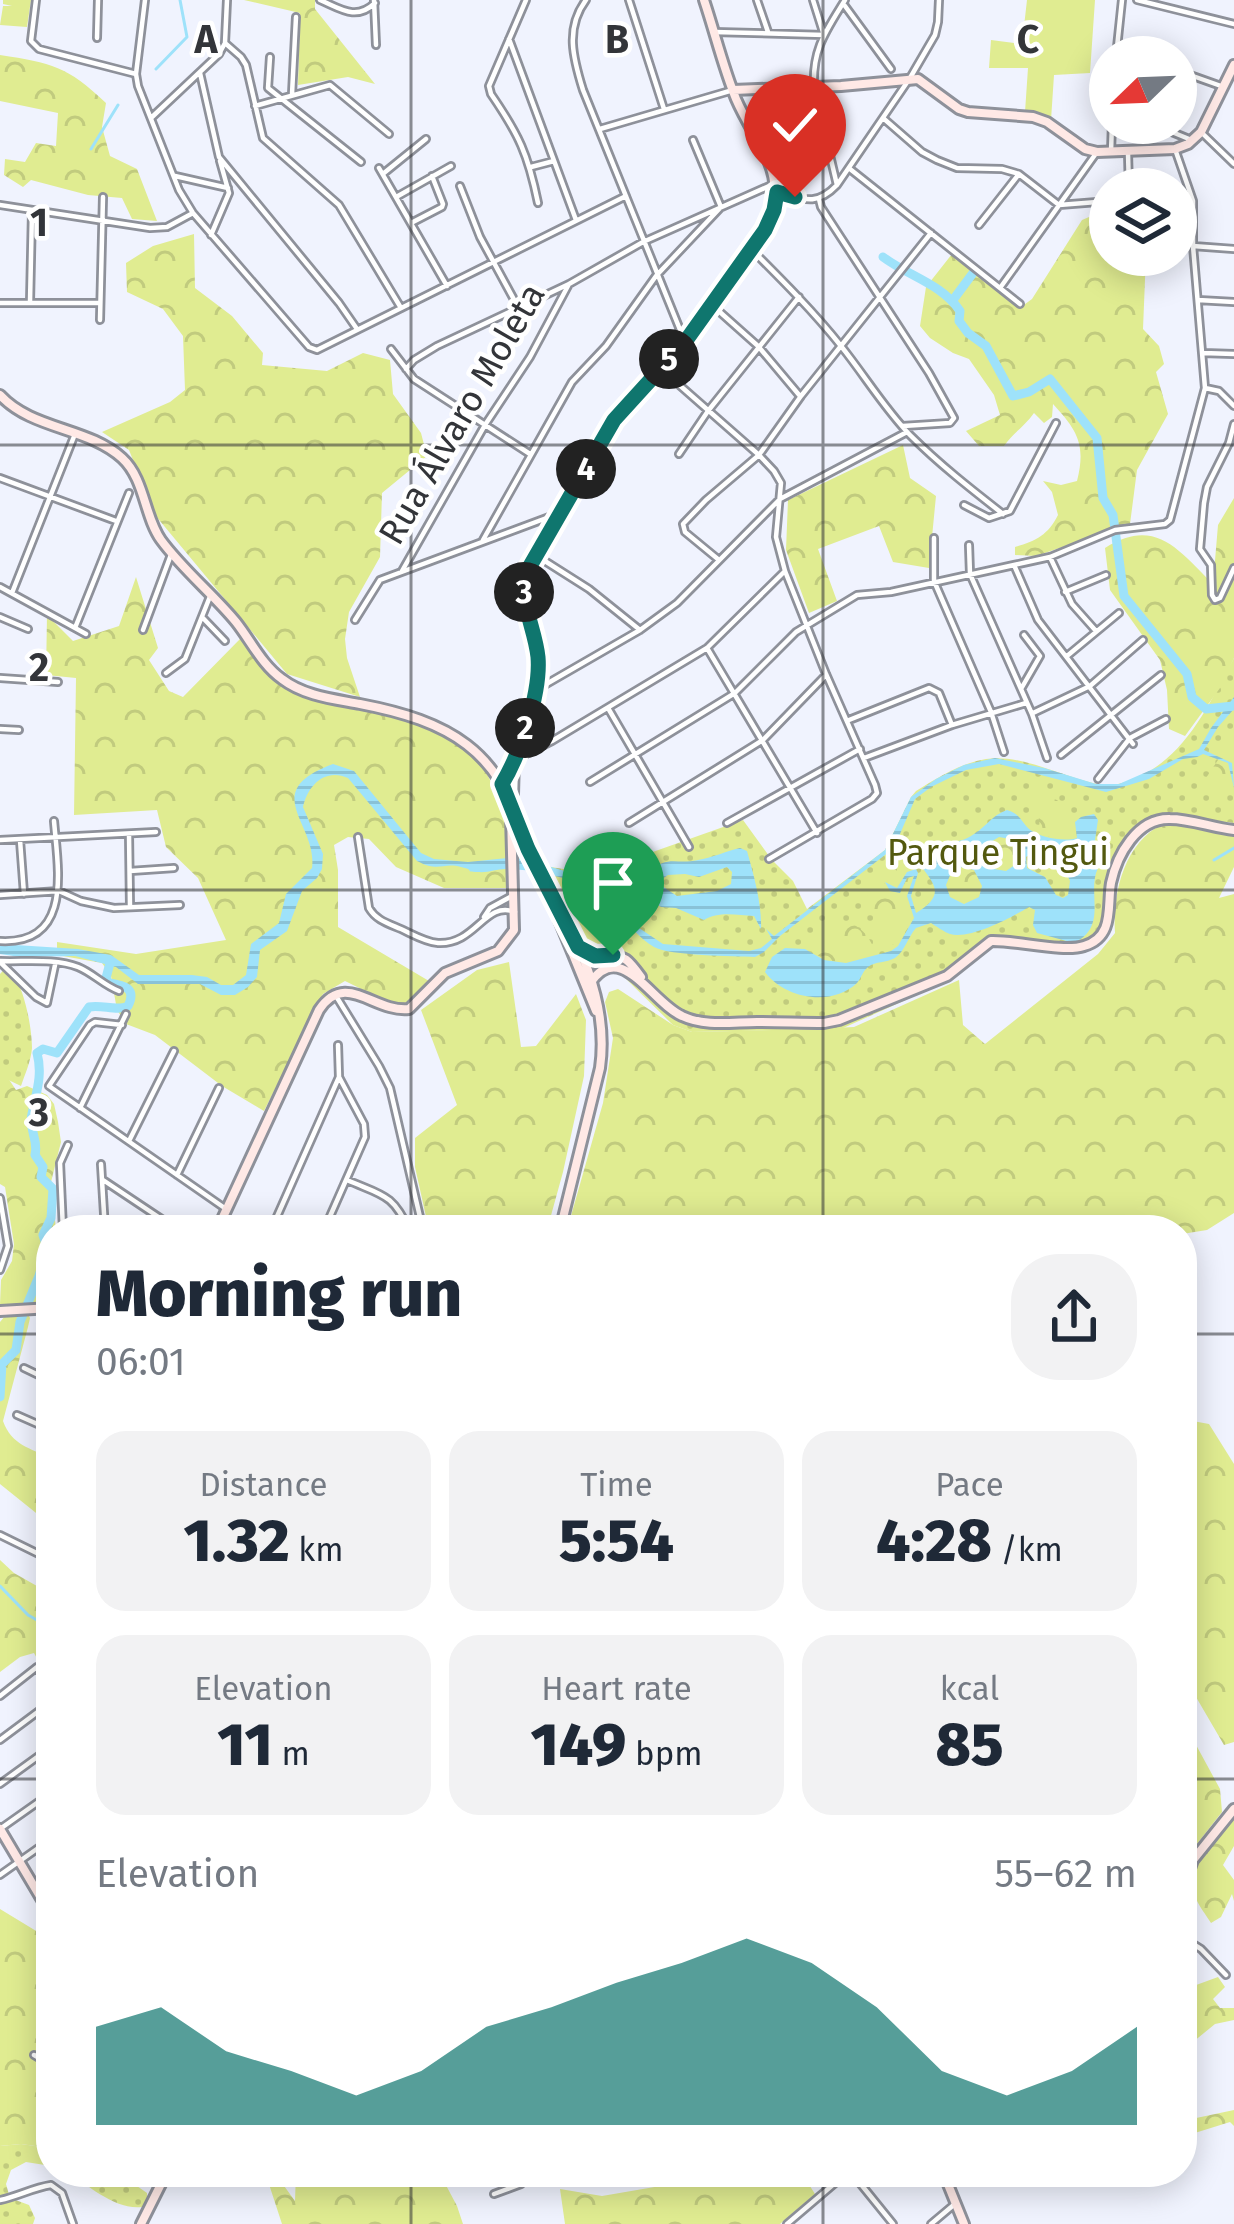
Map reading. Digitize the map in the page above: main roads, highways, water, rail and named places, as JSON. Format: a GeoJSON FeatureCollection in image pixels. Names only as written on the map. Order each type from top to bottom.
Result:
{"type":"FeatureCollection","features":[{"type":"Feature","properties":{"kind":"water"},"geometry":{"type":"Polygon","coordinates":[[[1234,697],[1234,709],[1204,750],[1232,763],[1234,788],[1228,763],[1203,754],[1106,792],[999,764],[966,770],[915,799],[894,848],[755,957],[687,954],[654,947],[600,894],[578,882],[524,870],[478,872],[417,861],[348,778],[340,775],[325,777],[313,786],[303,807],[323,854],[322,869],[302,891],[287,931],[260,950],[257,977],[235,995],[221,995],[200,984],[138,984],[116,967],[75,956],[0,954],[0,944],[78,949],[111,955],[139,975],[192,975],[233,985],[246,975],[251,944],[279,923],[286,894],[312,868],[312,852],[295,797],[298,786],[333,764],[354,771],[421,853],[434,859],[468,862],[517,857],[592,879],[636,926],[663,944],[749,951],[772,939],[766,929],[774,936],[885,850],[911,797],[936,779],[964,765],[995,758],[1096,784],[1119,784],[1199,749],[1234,697]]]}},
{"type":"Feature","properties":{"kind":"water"},"geometry":{"type":"Polygon","coordinates":[[[1007,810],[1039,835],[1066,840],[1077,838],[1075,822],[1081,817],[1094,814],[1098,820],[1087,853],[1098,868],[1094,918],[1085,936],[1074,943],[1037,933],[1035,910],[1029,907],[968,934],[950,934],[931,923],[916,928],[895,958],[868,967],[857,983],[835,995],[796,994],[765,972],[772,957],[785,948],[805,949],[824,960],[846,963],[891,951],[914,918],[907,896],[914,876],[907,878],[900,893],[890,891],[885,882],[897,888],[907,872],[916,869],[911,896],[916,913],[935,892],[916,858],[967,838],[1007,810]],[[999,837],[989,843],[987,860],[994,869],[1006,871],[1019,862],[1021,850],[1015,840],[999,837]],[[1026,857],[1027,868],[1045,877],[1056,895],[1068,895],[1070,881],[1061,862],[1026,857]],[[962,867],[951,873],[946,885],[950,897],[964,904],[979,897],[982,886],[974,870],[962,867]]]}},
{"type":"Feature","properties":{"kind":"water"},"geometry":{"type":"Polygon","coordinates":[[[740,848],[747,851],[761,929],[754,916],[721,915],[704,920],[661,907],[650,897],[648,873],[661,864],[740,848]],[[727,867],[699,877],[668,875],[662,886],[677,896],[717,891],[731,884],[732,872],[727,867]]]}},
{"type":"Feature","properties":{"kind":"waterway"},"geometry":{"type":"LineString","coordinates":[[156,69],[187,37],[180,0]]}},
{"type":"Feature","properties":{"kind":"waterway"},"geometry":{"type":"LineString","coordinates":[[91,149],[118,105]]}},
{"type":"Feature","properties":{"kind":"waterway"},"geometry":{"type":"LineString","coordinates":[[883,257],[953,302],[960,311],[959,321],[986,346],[1013,396],[1050,379],[1097,438],[1103,498],[1113,515],[1124,596],[1187,674],[1192,697],[1206,709],[1233,706]]}},
{"type":"Feature","properties":{"kind":"waterway"},"geometry":{"type":"LineString","coordinates":[[953,300],[976,269]]}},
{"type":"Feature","properties":{"kind":"waterway"},"geometry":{"type":"LineString","coordinates":[[1214,860],[1234,848]]}},
{"type":"Feature","properties":{"kind":"waterway"},"geometry":{"type":"LineString","coordinates":[[51,1215],[53,1189],[41,1177],[43,1167],[35,1155],[31,1125],[39,1076],[37,1053],[43,1049],[57,1053],[89,1007],[128,1006],[130,991],[106,978],[110,963]]}},
{"type":"Feature","properties":{"kind":"waterway"},"geometry":{"type":"LineString","coordinates":[[0,1397],[2,1364],[16,1350],[20,1322],[36,1283]]}},
{"type":"Feature","properties":{"kind":"waterway"},"geometry":{"type":"LineString","coordinates":[[0,1586],[36,1620]]}},
{"type":"Feature","properties":{"kind":"park label","name":"Parque Tingui"},"geometry":{"type":"Point","coordinates":[998,853]}}]}
